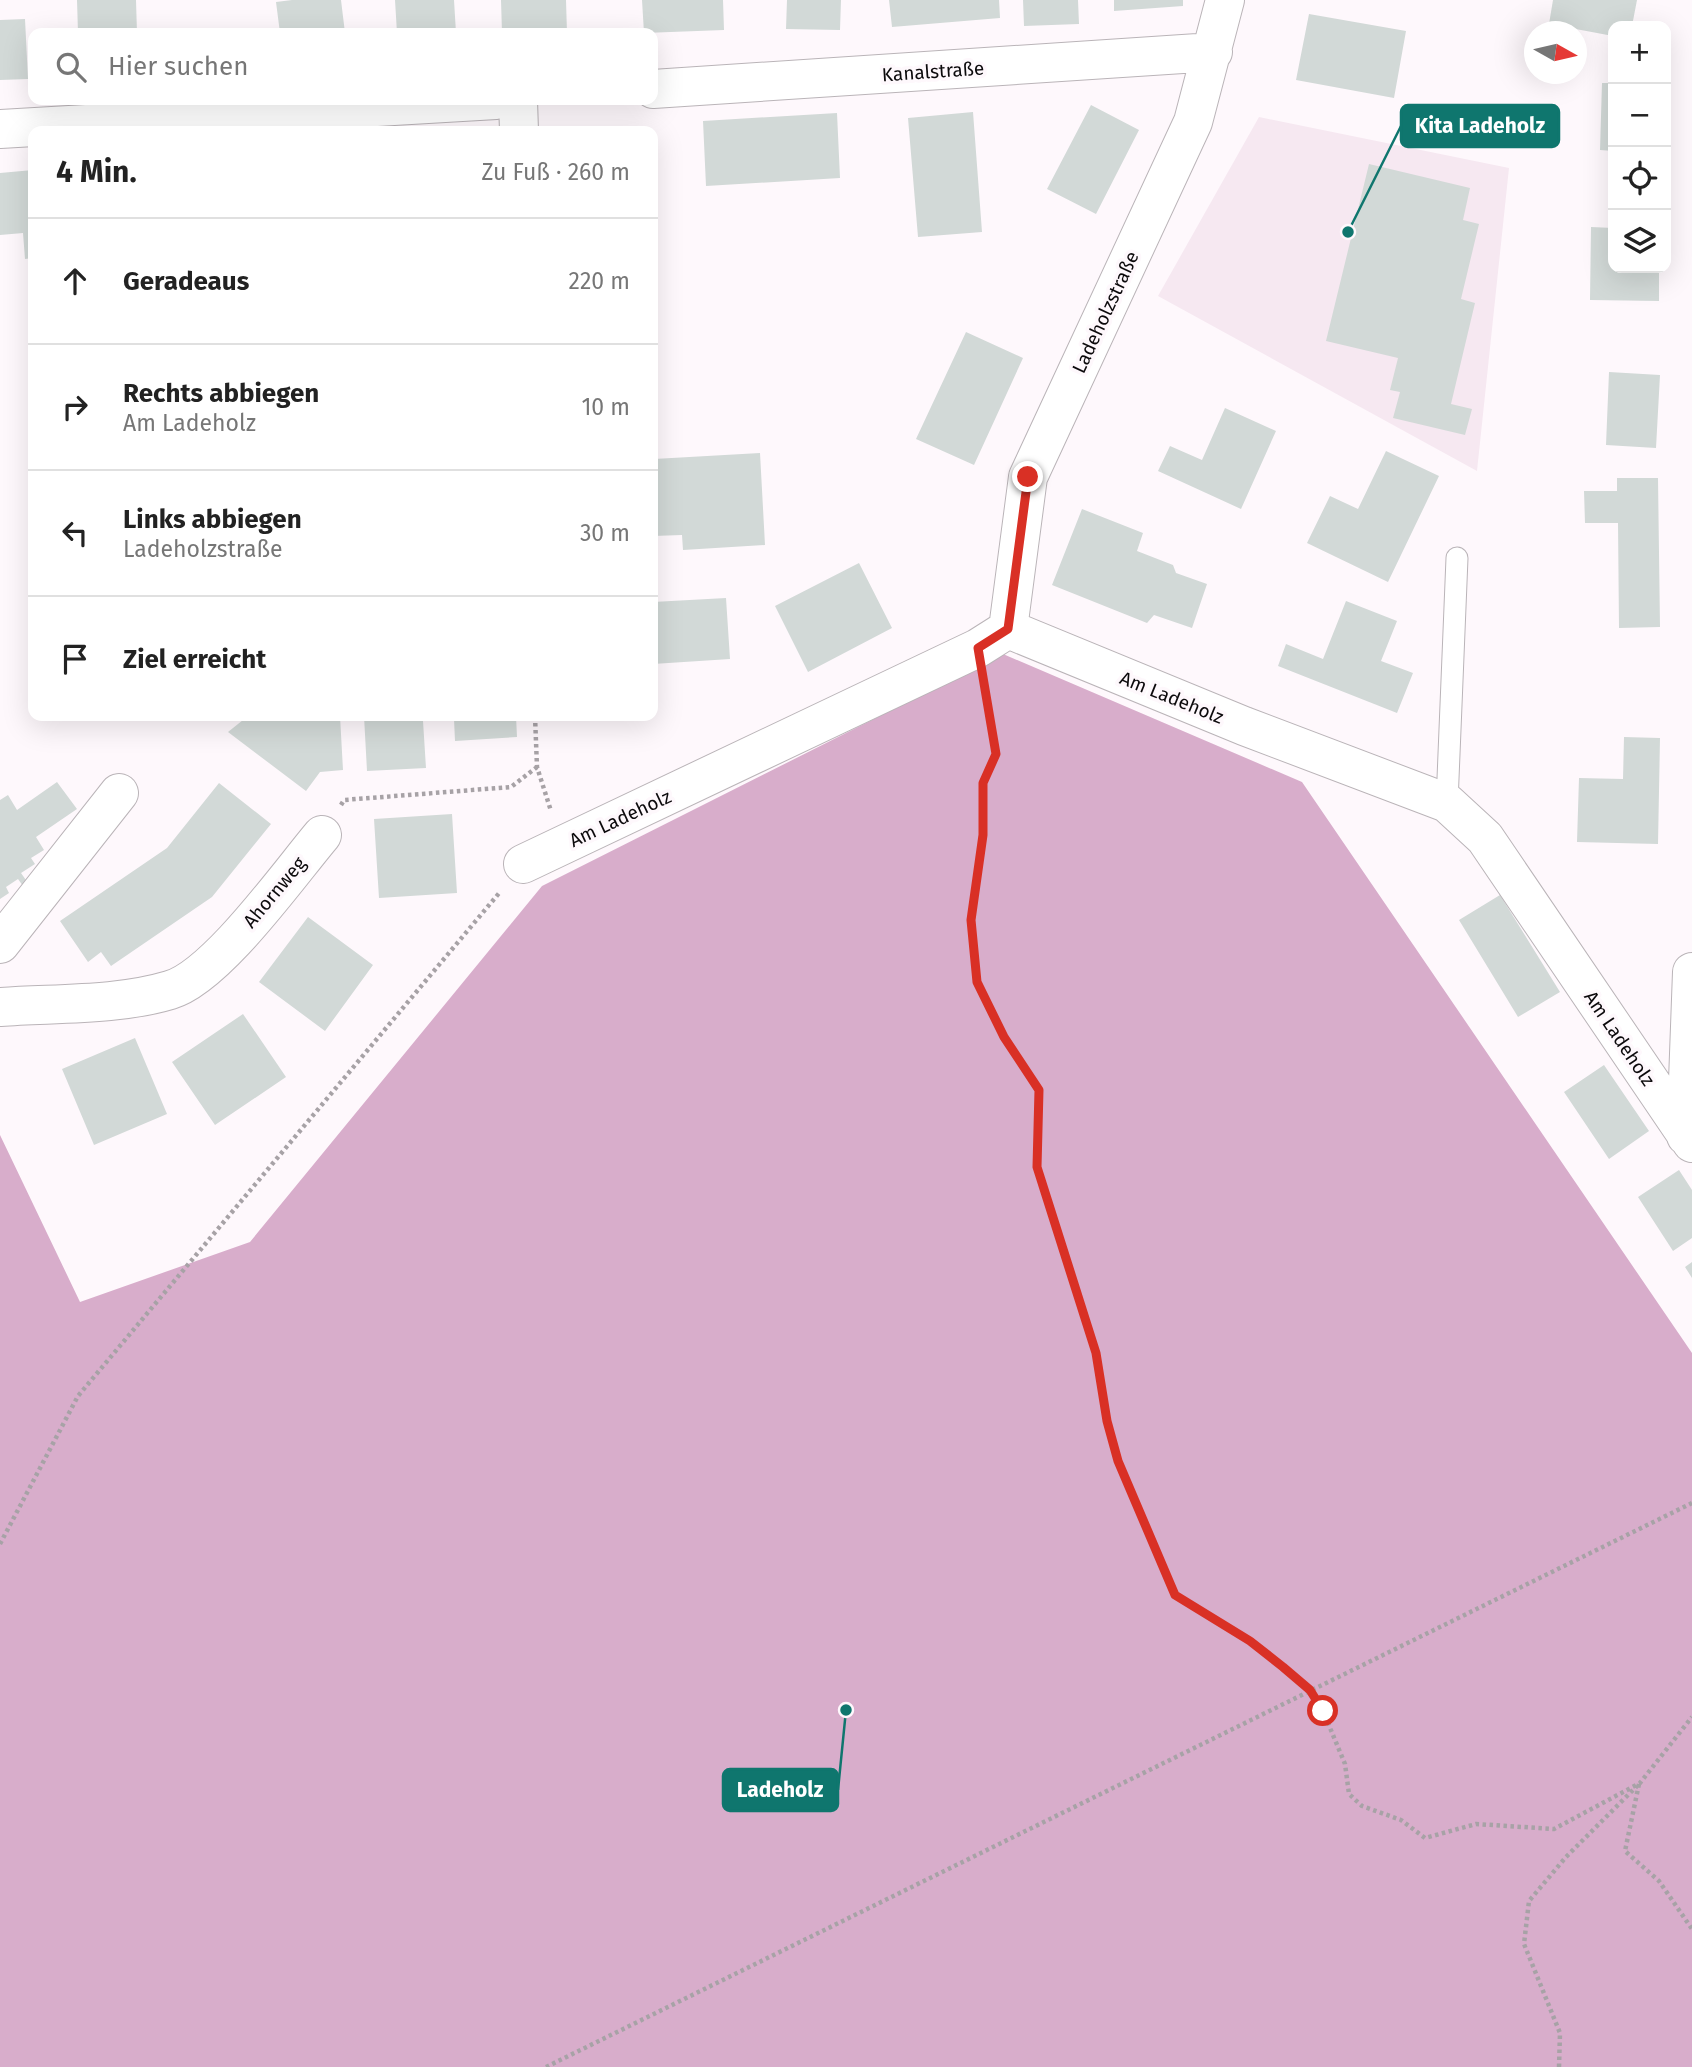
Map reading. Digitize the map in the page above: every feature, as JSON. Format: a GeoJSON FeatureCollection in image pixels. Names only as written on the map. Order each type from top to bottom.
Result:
{"type":"FeatureCollection","features":[{"type":"Feature","properties":{"kind":"street","name":"Ladeholzstraße"},"geometry":{"type":"LineString","coordinates":[[993,639],[1028,477],[1193,122],[1225,0]]}},
{"type":"Feature","properties":{"kind":"street","name":"Kanalstraße"},"geometry":{"type":"LineString","coordinates":[[658,89],[1213,52]]}},
{"type":"Feature","properties":{"kind":"street"},"geometry":{"type":"LineString","coordinates":[[51,126],[410,105]]}},
{"type":"Feature","properties":{"kind":"street"},"geometry":{"type":"LineString","coordinates":[[518,105],[519,126]]}},
{"type":"Feature","properties":{"kind":"street"},"geometry":{"type":"LineString","coordinates":[[0,129],[28,127]]}},
{"type":"Feature","properties":{"kind":"street","name":"Am Ladeholz"},"geometry":{"type":"LineString","coordinates":[[523,864],[993,639],[1244,726],[1447,803],[1485,838],[1689,1139]]}},
{"type":"Feature","properties":{"kind":"street"},"geometry":{"type":"LineString","coordinates":[[0,944],[119,793]]}},
{"type":"Feature","properties":{"kind":"street","name":"Ahornweg"},"geometry":{"type":"LineString","coordinates":[[0,1007],[129,998],[173,990],[212,965],[322,835]]}},
{"type":"Feature","properties":{"kind":"street"},"geometry":{"type":"LineString","coordinates":[[1689,1139],[1692,972]]}},
{"type":"Feature","properties":{"kind":"lane"},"geometry":{"type":"LineString","coordinates":[[1447,803],[1457,558]]}},
{"type":"Feature","properties":{"kind":"path"},"geometry":{"type":"LineString","coordinates":[[993,639],[996,754],[983,783],[983,835],[971,920],[977,982],[1004,1037],[1039,1090],[1037,1167],[1096,1353],[1107,1421],[1118,1461],[1175,1595],[1250,1641],[1310,1690],[1323,1711],[1345,1764],[1349,1794],[1363,1806],[1401,1820],[1425,1839],[1476,1824],[1553,1829],[1640,1783]]}},
{"type":"Feature","properties":{"kind":"path"},"geometry":{"type":"LineString","coordinates":[[322,835],[344,800],[511,787],[537,767],[535,721]]}},
{"type":"Feature","properties":{"kind":"path"},"geometry":{"type":"LineString","coordinates":[[0,1544],[78,1396],[523,864]]}},
{"type":"Feature","properties":{"kind":"path"},"geometry":{"type":"LineString","coordinates":[[546,2067],[1692,1503]]}},
{"type":"Feature","properties":{"kind":"path"},"geometry":{"type":"LineString","coordinates":[[1559,2067],[1560,2033],[1524,1944],[1529,1901],[1566,1857],[1640,1783],[1692,1717]]}},
{"type":"Feature","properties":{"kind":"path"},"geometry":{"type":"LineString","coordinates":[[1640,1783],[1625,1851],[1659,1881],[1692,1929]]}},
{"type":"Feature","properties":{"kind":"shaded area"},"geometry":{"type":"Polygon","coordinates":[[[1259,117],[1509,168],[1477,471],[1158,296],[1259,117]]]}},
{"type":"Feature","properties":{"kind":"shaded area"},"geometry":{"type":"Polygon","coordinates":[[[1003,654],[1302,782],[1692,1353],[1692,2067],[0,2067],[0,1135],[80,1302],[250,1242],[542,886],[1003,654]]]}},
{"type":"Feature","properties":{"kind":"building"},"geometry":{"type":"Polygon","coordinates":[[[77,0],[136,0],[137,28],[78,28],[77,0]]]}},
{"type":"Feature","properties":{"kind":"building"},"geometry":{"type":"Polygon","coordinates":[[[341,0],[344,28],[279,28],[276,2],[341,0]]]}},
{"type":"Feature","properties":{"kind":"building"},"geometry":{"type":"Polygon","coordinates":[[[395,0],[454,0],[456,28],[397,28],[395,0]]]}},
{"type":"Feature","properties":{"kind":"building"},"geometry":{"type":"Polygon","coordinates":[[[501,0],[566,0],[567,28],[502,28],[501,0]]]}},
{"type":"Feature","properties":{"kind":"building"},"geometry":{"type":"Polygon","coordinates":[[[642,0],[723,0],[724,30],[658,32],[658,28],[644,28],[642,0]]]}},
{"type":"Feature","properties":{"kind":"building"},"geometry":{"type":"Polygon","coordinates":[[[787,0],[841,0],[840,30],[786,29],[787,0]]]}},
{"type":"Feature","properties":{"kind":"building"},"geometry":{"type":"Polygon","coordinates":[[[889,0],[999,0],[1000,18],[892,27],[889,0]]]}},
{"type":"Feature","properties":{"kind":"building"},"geometry":{"type":"Polygon","coordinates":[[[1023,0],[1078,0],[1079,24],[1024,26],[1023,0]]]}},
{"type":"Feature","properties":{"kind":"building"},"geometry":{"type":"Polygon","coordinates":[[[1114,0],[1183,0],[1183,6],[1114,11],[1114,0]]]}},
{"type":"Feature","properties":{"kind":"building"},"geometry":{"type":"Polygon","coordinates":[[[1553,0],[1637,0],[1633,21],[1608,21],[1608,35],[1587,31],[1587,21],[1550,21],[1553,0]]]}},
{"type":"Feature","properties":{"kind":"building"},"geometry":{"type":"Polygon","coordinates":[[[1309,14],[1406,31],[1394,98],[1296,80],[1309,14]]]}},
{"type":"Feature","properties":{"kind":"building"},"geometry":{"type":"Polygon","coordinates":[[[25,19],[28,79],[0,80],[0,20],[25,19]]]}},
{"type":"Feature","properties":{"kind":"building"},"geometry":{"type":"Polygon","coordinates":[[[1602,83],[1608,83],[1608,151],[1600,150],[1602,83]]]}},
{"type":"Feature","properties":{"kind":"building"},"geometry":{"type":"Polygon","coordinates":[[[1091,105],[1139,130],[1096,214],[1047,189],[1091,105]]]}},
{"type":"Feature","properties":{"kind":"building"},"geometry":{"type":"Polygon","coordinates":[[[973,112],[982,232],[918,237],[908,118],[973,112]]]}},
{"type":"Feature","properties":{"kind":"building"},"geometry":{"type":"Polygon","coordinates":[[[837,113],[840,178],[706,186],[703,121],[837,113]]]}},
{"type":"Feature","properties":{"kind":"building"},"geometry":{"type":"Polygon","coordinates":[[[1369,164],[1470,188],[1463,220],[1479,224],[1461,299],[1475,303],[1451,404],[1472,409],[1465,435],[1393,418],[1400,392],[1390,390],[1398,358],[1326,341],[1369,164]]]}},
{"type":"Feature","properties":{"kind":"building"},"geometry":{"type":"Polygon","coordinates":[[[28,170],[28,259],[25,259],[23,233],[0,235],[0,173],[28,170]]]}},
{"type":"Feature","properties":{"kind":"building"},"geometry":{"type":"Polygon","coordinates":[[[1591,227],[1608,228],[1608,273],[1659,273],[1659,301],[1590,300],[1591,227]]]}},
{"type":"Feature","properties":{"kind":"building"},"geometry":{"type":"Polygon","coordinates":[[[966,332],[1023,358],[974,465],[916,439],[966,332]]]}},
{"type":"Feature","properties":{"kind":"building"},"geometry":{"type":"Polygon","coordinates":[[[1609,372],[1660,375],[1656,448],[1606,445],[1609,372]]]}},
{"type":"Feature","properties":{"kind":"building"},"geometry":{"type":"Polygon","coordinates":[[[1225,408],[1276,431],[1241,509],[1158,471],[1170,446],[1202,460],[1225,408]]]}},
{"type":"Feature","properties":{"kind":"building"},"geometry":{"type":"Polygon","coordinates":[[[1386,451],[1439,476],[1388,582],[1307,543],[1330,496],[1358,509],[1386,451]]]}},
{"type":"Feature","properties":{"kind":"building"},"geometry":{"type":"Polygon","coordinates":[[[760,453],[765,545],[683,550],[682,535],[658,536],[658,459],[760,453]]]}},
{"type":"Feature","properties":{"kind":"building"},"geometry":{"type":"Polygon","coordinates":[[[1617,478],[1658,478],[1660,627],[1619,628],[1618,523],[1585,523],[1584,491],[1617,491],[1617,478]]]}},
{"type":"Feature","properties":{"kind":"building"},"geometry":{"type":"Polygon","coordinates":[[[1082,509],[1143,533],[1137,551],[1173,565],[1176,573],[1207,584],[1192,628],[1154,615],[1147,623],[1052,585],[1082,509]]]}},
{"type":"Feature","properties":{"kind":"building"},"geometry":{"type":"Polygon","coordinates":[[[859,563],[892,628],[808,672],[775,606],[859,563]]]}},
{"type":"Feature","properties":{"kind":"building"},"geometry":{"type":"Polygon","coordinates":[[[726,598],[730,659],[658,664],[658,602],[726,598]]]}},
{"type":"Feature","properties":{"kind":"building"},"geometry":{"type":"Polygon","coordinates":[[[1346,601],[1397,621],[1381,661],[1413,673],[1397,713],[1278,666],[1286,644],[1323,659],[1346,601]]]}},
{"type":"Feature","properties":{"kind":"building"},"geometry":{"type":"Polygon","coordinates":[[[242,721],[340,721],[343,770],[320,772],[306,791],[228,732],[242,721]]]}},
{"type":"Feature","properties":{"kind":"building"},"geometry":{"type":"Polygon","coordinates":[[[364,721],[423,721],[426,768],[367,771],[364,721]]]}},
{"type":"Feature","properties":{"kind":"building"},"geometry":{"type":"Polygon","coordinates":[[[454,721],[516,721],[517,737],[455,741],[454,721]]]}},
{"type":"Feature","properties":{"kind":"building"},"geometry":{"type":"Polygon","coordinates":[[[1624,737],[1660,738],[1658,844],[1577,842],[1579,778],[1623,779],[1624,737]]]}},
{"type":"Feature","properties":{"kind":"building"},"geometry":{"type":"Polygon","coordinates":[[[57,782],[77,809],[36,837],[44,850],[31,858],[35,864],[21,873],[28,883],[23,886],[18,879],[6,887],[9,893],[0,899],[0,800],[8,795],[17,810],[57,782]]]}},
{"type":"Feature","properties":{"kind":"building"},"geometry":{"type":"Polygon","coordinates":[[[219,783],[271,824],[212,897],[111,966],[101,952],[88,962],[60,921],[167,848],[219,783]]]}},
{"type":"Feature","properties":{"kind":"building"},"geometry":{"type":"Polygon","coordinates":[[[452,814],[457,893],[379,898],[374,819],[452,814]]]}},
{"type":"Feature","properties":{"kind":"building"},"geometry":{"type":"Polygon","coordinates":[[[1500,895],[1560,992],[1518,1017],[1459,920],[1500,895]]]}},
{"type":"Feature","properties":{"kind":"building"},"geometry":{"type":"Polygon","coordinates":[[[308,917],[373,965],[325,1031],[259,982],[308,917]]]}},
{"type":"Feature","properties":{"kind":"building"},"geometry":{"type":"Polygon","coordinates":[[[243,1014],[286,1077],[215,1125],[172,1062],[243,1014]]]}},
{"type":"Feature","properties":{"kind":"building"},"geometry":{"type":"Polygon","coordinates":[[[135,1038],[167,1114],[94,1145],[62,1069],[135,1038]]]}},
{"type":"Feature","properties":{"kind":"building"},"geometry":{"type":"Polygon","coordinates":[[[1604,1065],[1649,1131],[1609,1159],[1564,1092],[1604,1065]]]}},
{"type":"Feature","properties":{"kind":"building"},"geometry":{"type":"Polygon","coordinates":[[[1679,1170],[1692,1190],[1692,1238],[1673,1251],[1638,1197],[1679,1170]]]}},
{"type":"Feature","properties":{"kind":"building"},"geometry":{"type":"Polygon","coordinates":[[[1692,1262],[1692,1278],[1685,1267],[1692,1262]]]}},
{"type":"Feature","properties":{"kind":"place","name":"Kita Ladeholz"},"geometry":{"type":"Point","coordinates":[1348,232]}},
{"type":"Feature","properties":{"kind":"place","name":"Ladeholz"},"geometry":{"type":"Point","coordinates":[846,1710]}},
{"type":"Feature","properties":{"kind":"route"},"geometry":{"type":"LineString","coordinates":[[1028,477],[1008,629],[978,648],[996,754],[983,783],[983,835],[971,920],[977,982],[1004,1037],[1039,1090],[1037,1167],[1055,1231],[1096,1353],[1107,1421],[1118,1461],[1175,1595],[1250,1641],[1310,1690],[1323,1711]]}}]}
